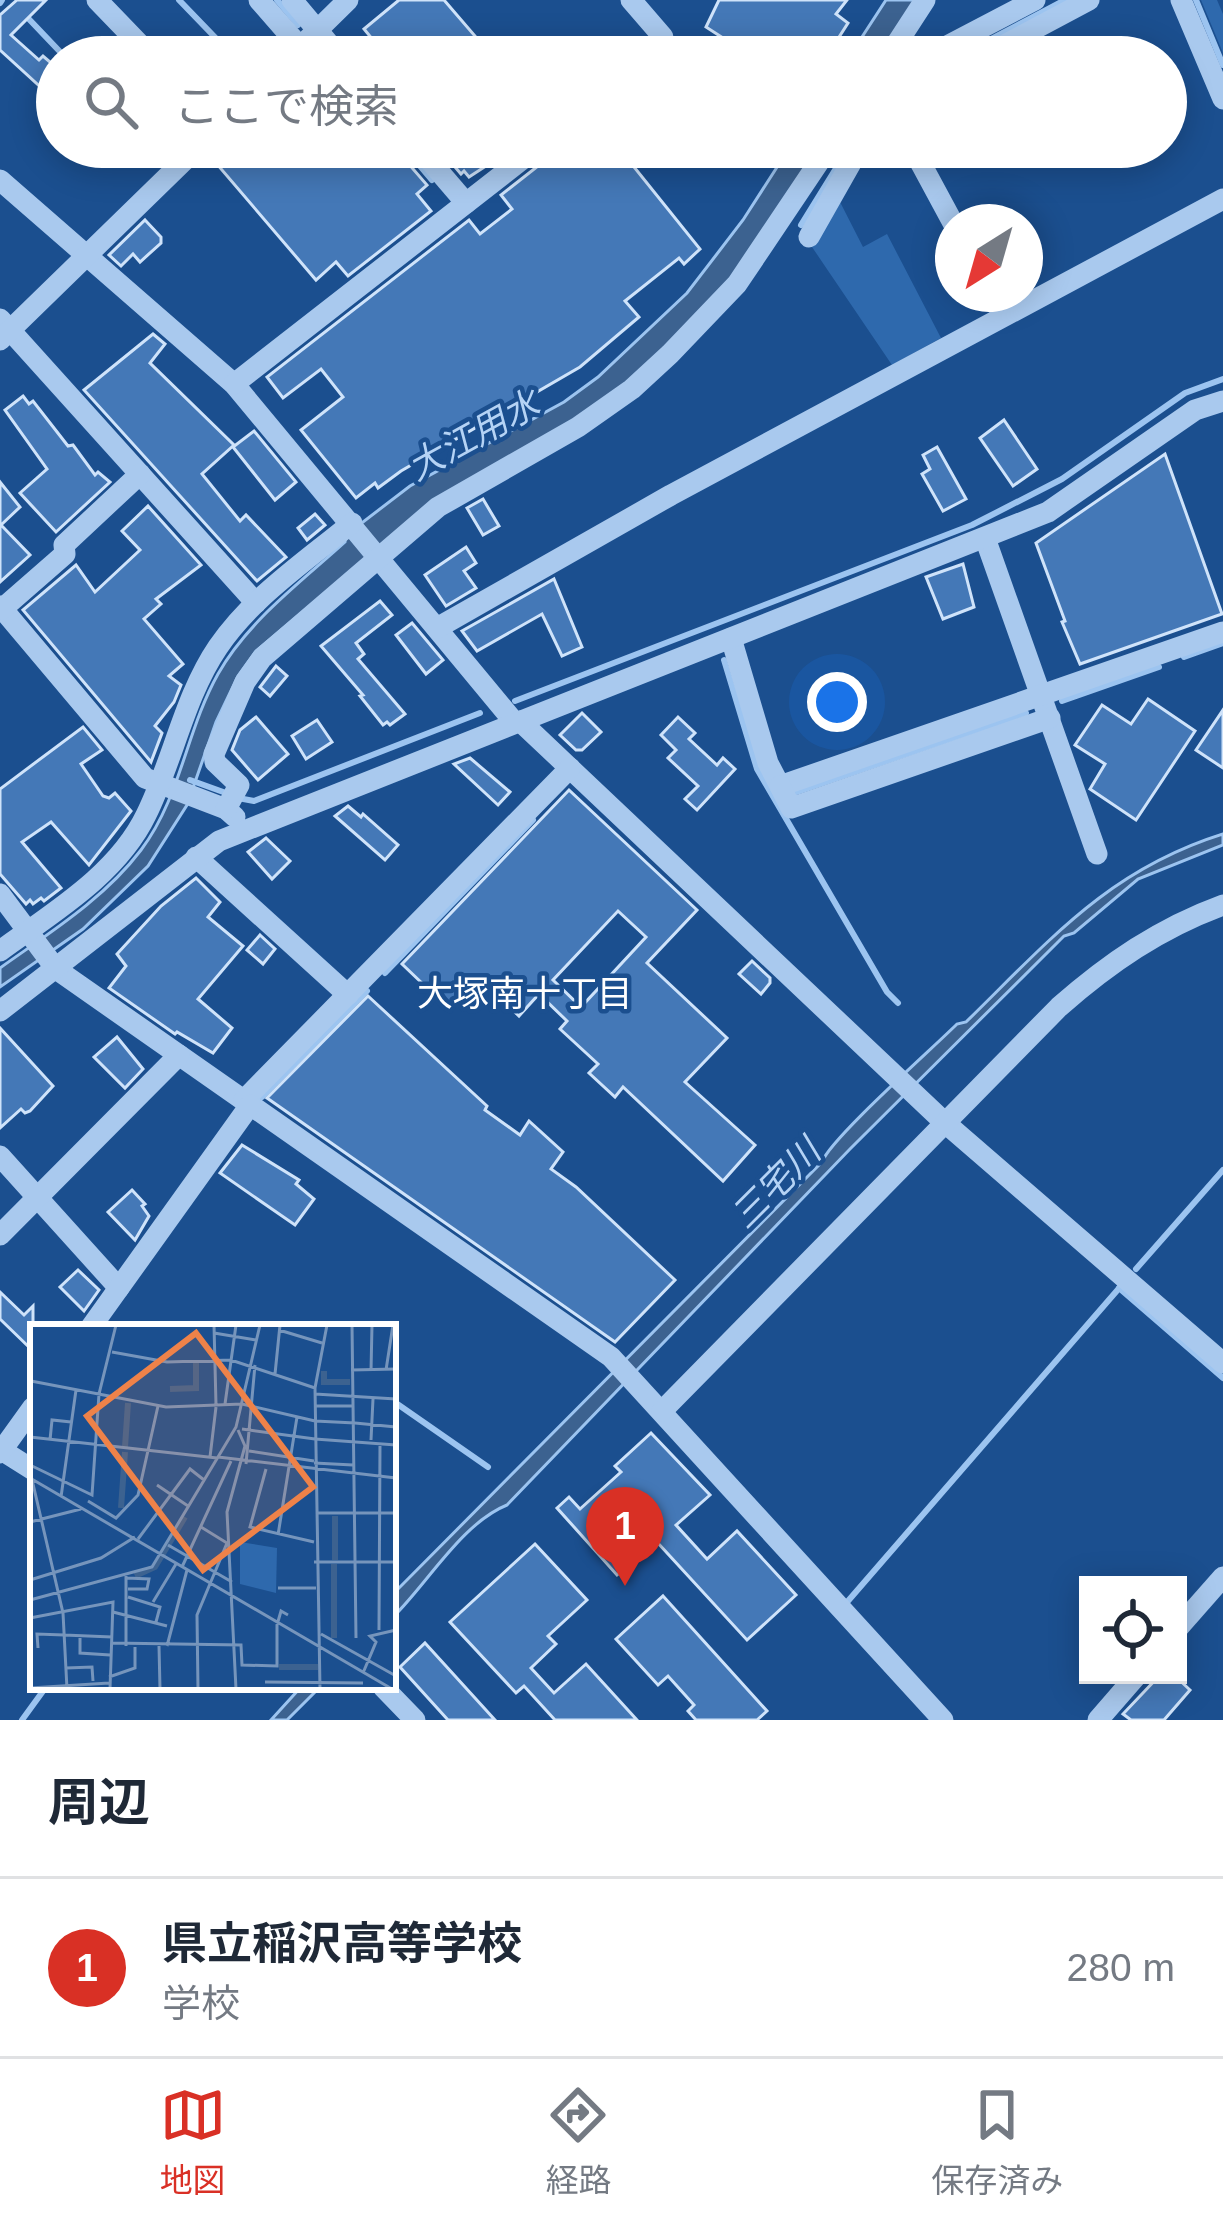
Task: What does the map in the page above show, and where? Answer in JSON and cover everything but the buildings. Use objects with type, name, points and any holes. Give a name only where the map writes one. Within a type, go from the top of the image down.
[{"type":"street","points":[[97,0],[132,36]]},
{"type":"street","points":[[260,0],[284,36]]},
{"type":"street","points":[[292,0],[322,36]]},
{"type":"street","points":[[311,36],[348,0]]},
{"type":"street","points":[[631,0],[662,36]]},
{"type":"street","points":[[902,36],[925,0]]},
{"type":"street","points":[[966,36],[1035,0]]},
{"type":"street","points":[[1021,36],[1089,0]]},
{"type":"street","points":[[1181,0],[1223,99]]},
{"type":"street","points":[[177,168],[88,256],[4,329],[256,603]]},
{"type":"street","points":[[436,168],[466,203]]},
{"type":"street","points":[[234,384],[511,168]]},
{"type":"street","points":[[230,800],[239,784],[215,762],[214,754],[245,682],[280,640],[437,507],[578,427],[670,355],[737,284],[816,168]]},
{"type":"street","points":[[809,237],[848,168]]},
{"type":"street","points":[[923,168],[943,204]]},
{"type":"street","points":[[0,180],[234,384],[518,722],[935,1114],[1223,1363]]},
{"type":"street","points":[[437,628],[671,495],[1223,200]]},
{"type":"street","points":[[0,1011],[196,857],[246,828],[1048,512],[1196,410],[1223,401]]},
{"type":"street","points":[[140,474],[64,545],[65,554],[1,608],[145,778],[198,798],[230,800]]},
{"type":"street","points":[[0,951],[78,892],[128,844],[162,784],[203,673],[235,624],[353,524]]},
{"type":"street","points":[[985,538],[1097,854]]},
{"type":"street","points":[[780,786],[1223,632]]},
{"type":"street","points":[[731,638],[768,763],[790,808],[1050,718]]},
{"type":"street","points":[[93,1324],[247,1103],[570,768]]},
{"type":"street","points":[[230,800],[246,828]]},
{"type":"street","points":[[196,857],[348,995]]},
{"type":"street","points":[[0,894],[56,969],[614,1361],[944,1720]]},
{"type":"street","points":[[662,1411],[935,1114],[1106,966],[1155,934],[1223,905]]},
{"type":"street","points":[[0,1235],[179,1054]]},
{"type":"street","points":[[0,1156],[118,1288]]},
{"type":"street","points":[[30,1412],[1,1451],[30,1468]]},
{"type":"street","points":[[1187,1618],[1223,1577]]},
{"type":"street","points":[[1098,1720],[1129,1684]]},
{"type":"street","points":[[386,1690],[415,1720]]},
{"type":"shaded area","points":[[886,0],[918,0],[895,36],[863,36]]},
{"type":"shaded area","points":[[1201,0],[1217,0],[1223,14],[1223,53]]},
{"type":"shaded area","points":[[776,168],[808,168],[747,262],[632,383],[378,549],[256,651],[216,722],[187,805],[148,866],[83,929],[0,987],[0,968],[93,900],[141,850],[175,786],[218,674],[260,619],[345,542],[346,535],[410,486],[564,402],[598,377],[687,293]]},
{"type":"shaded area","points":[[839,200],[863,247],[887,234],[941,338],[892,365],[812,247]]},
{"type":"shaded area","points":[[1223,834],[1223,845],[1138,879],[1074,933],[1064,936],[850,1149],[507,1505],[460,1540],[396,1614],[396,1591],[906,1072],[957,1024],[966,1022],[1082,911],[1146,867]]},
{"type":"shaded area","points":[[298,1690],[317,1690],[287,1720],[271,1720]]},
{"type":"waterway","points":[[179,0],[214,36]]},
{"type":"waterway","points":[[277,0],[298,25]]},
{"type":"waterway","points":[[997,36],[1065,0]]},
{"type":"waterway","points":[[1196,0],[1223,65]]},
{"type":"waterway","points":[[26,16],[45,36]]},
{"type":"waterway","points":[[422,168],[432,180]]},
{"type":"waterway","points":[[801,225],[836,168]]},
{"type":"waterway","name":"大江用水","points":[[515,701],[972,525],[1062,479],[1185,393],[1223,379]]},
{"type":"waterway","points":[[1184,657],[1223,643]]},
{"type":"waterway","points":[[724,660],[757,769],[887,992],[898,1003]]},
{"type":"waterway","points":[[1062,701],[1159,667]]},
{"type":"waterway","name":"大江用水","points":[[238,798],[254,801],[480,713]]},
{"type":"waterway","points":[[794,793],[1026,713]]},
{"type":"waterway","name":"大江用水","points":[[190,780],[226,793]]},
{"type":"waterway","points":[[385,973],[533,820]]},
{"type":"waterway","points":[[262,1097],[367,991]]},
{"type":"waterway","points":[[1136,1269],[1223,1170]]},
{"type":"waterway","points":[[848,1601],[1121,1286]]},
{"type":"waterway","points":[[1119,1288],[1223,1378]]},
{"type":"waterway","points":[[396,1403],[488,1467]]},
{"type":"waterway","points":[[22,1720],[44,1690]]},
{"type":"place","name":"県立稲沢高等学校","points":[[625,1586]]},
{"type":"district","name":"大塚南十丁目","points":[[525,993]]},
{"type":"water label","name":"三宅川","points":[[775,1183]]}]
